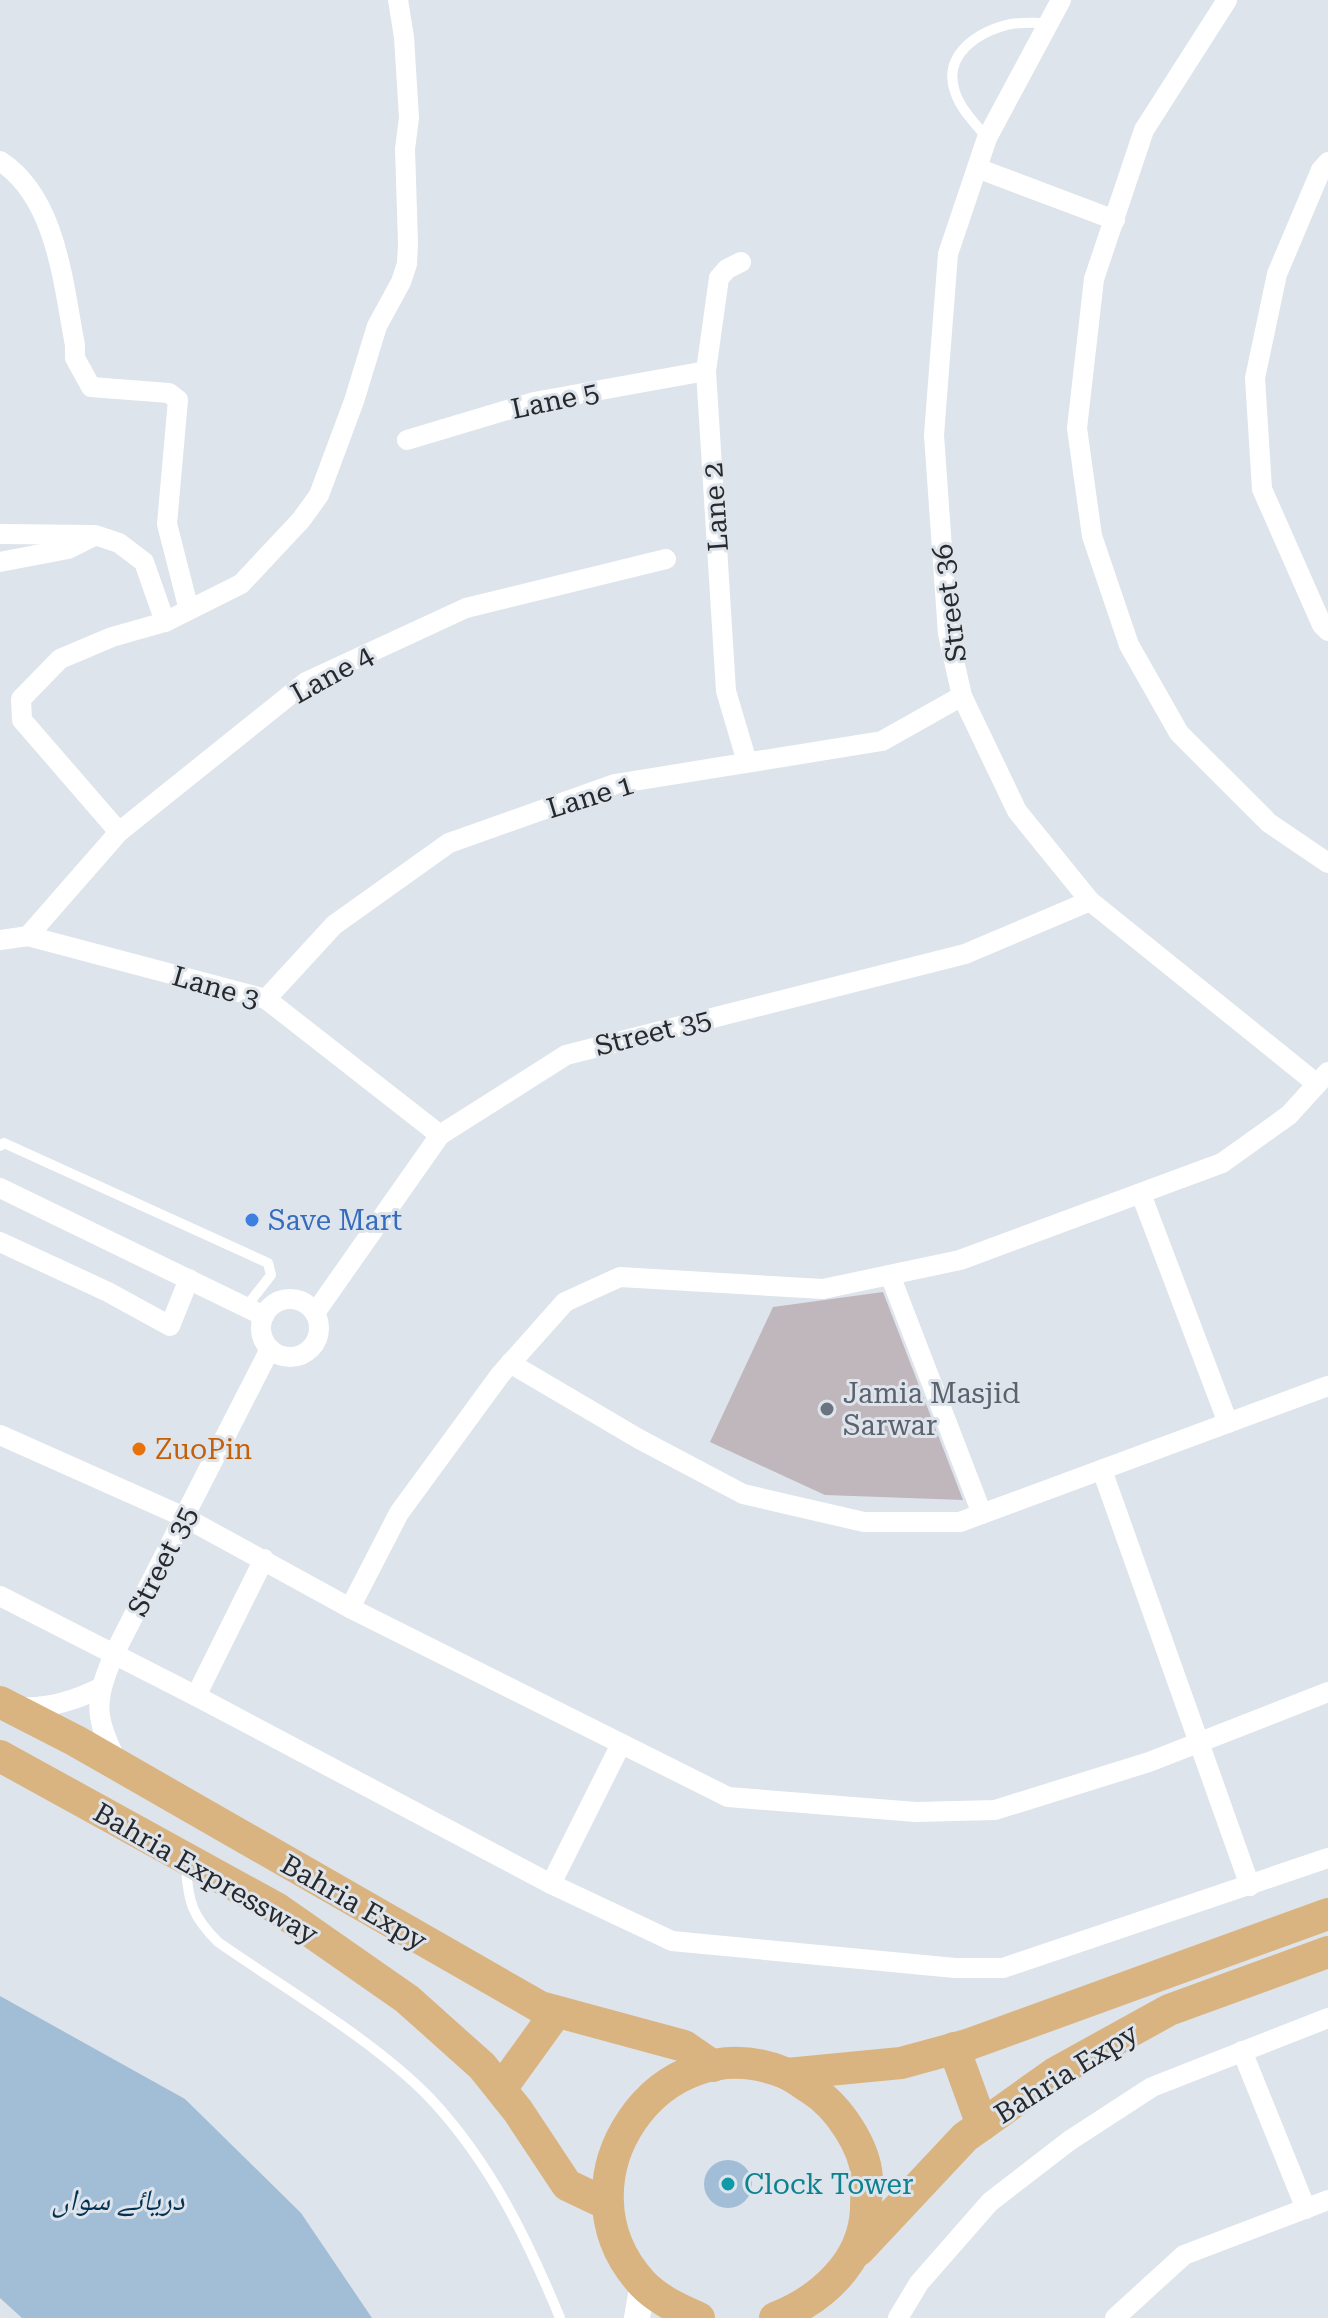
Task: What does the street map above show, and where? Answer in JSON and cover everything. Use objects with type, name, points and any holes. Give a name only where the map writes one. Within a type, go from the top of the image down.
[{"type":"main road","name":"Bahria Expy","points":[[4,1704],[120,1766],[444,1954],[555,2014],[684,2046],[713,2066]]},
{"type":"main road","name":"Bahria Expressway","points":[[0,1756],[278,1909],[407,1999],[482,2066],[501,2089]]},
{"type":"main road","name":"Bahria Expy","points":[[787,2074],[901,2063],[954,2048],[1328,1914]]},
{"type":"main road","name":"Bahria Expy","points":[[791,2315],[827,2289],[965,2137],[1055,2073],[1169,2010],[1328,1952]]},
{"type":"main road","points":[[555,2014],[501,2089],[567,2185],[607,2204]]},
{"type":"main road","points":[[954,2048],[982,2125]]},
{"type":"main road","points":[[699,2318],[669,2305],[643,2283],[618,2247],[607,2204],[610,2166],[623,2131],[646,2101],[677,2079],[713,2066],[738,2064],[763,2067],[787,2074],[825,2098],[853,2133],[867,2175],[865,2220],[849,2262]]},
{"type":"street","points":[[119,832],[22,720],[21,699],[60,659],[112,637],[165,622],[241,584],[301,520],[319,495],[354,401],[377,326],[401,282],[407,264],[405,149],[409,118],[404,37],[398,0]]},
{"type":"street","name":"Street 36","points":[[1061,0],[987,138],[948,254],[934,435],[948,634],[962,696],[1017,811],[1090,901],[1322,1078]]},
{"type":"street","points":[[1227,0],[1144,130],[1094,279],[1077,428],[1092,536],[1129,645],[1179,733],[1269,823],[1328,863]]},
{"type":"street","points":[[0,161],[12,168],[46,215],[53,234],[75,358],[91,387],[169,393],[178,400],[167,524],[189,610]]},
{"type":"street","points":[[1328,162],[1321,170],[1277,274],[1255,378],[1262,489],[1322,625],[1328,631]]},
{"type":"street","points":[[977,168],[1115,220]]},
{"type":"street","name":"Lane 2","points":[[741,262],[727,269],[719,278],[706,371],[726,691],[747,762]]},
{"type":"street","name":"Lane 5","points":[[407,440],[534,402],[706,371]]},
{"type":"street","points":[[0,534],[95,535],[119,543],[144,562],[165,622]]},
{"type":"street","points":[[0,562],[68,549],[95,535]]},
{"type":"street","name":"Lane 4","points":[[28,936],[119,832],[306,682],[466,608],[666,559]]},
{"type":"street","name":"Lane 1","points":[[266,999],[334,925],[449,843],[615,784],[882,741],[962,696]]},
{"type":"street","name":"Street 35","points":[[315,1313],[440,1135],[566,1055],[965,954],[1090,901]]},
{"type":"street","name":"Lane 3","points":[[0,940],[28,936],[266,999],[440,1135]]},
{"type":"street","points":[[350,1608],[399,1513],[510,1363],[565,1302],[620,1277],[823,1289],[960,1260],[1222,1163],[1289,1115],[1322,1078]]},
{"type":"street","points":[[0,1188],[255,1312],[286,1300],[300,1301],[315,1313],[319,1332],[311,1349],[287,1357],[270,1349],[261,1334],[255,1312]]},
{"type":"street","points":[[1141,1194],[1228,1423]]},
{"type":"street","points":[[0,1242],[108,1292],[170,1326],[189,1279]]},
{"type":"street","points":[[890,1275],[982,1514]]},
{"type":"street","name":"Street 35","points":[[100,1688],[114,1654],[270,1349]]},
{"type":"street","points":[[510,1363],[639,1439],[743,1494],[864,1522],[960,1522],[1328,1386]]},
{"type":"street","points":[[0,1435],[184,1517],[350,1608],[728,1797],[916,1812],[995,1810],[1149,1762],[1328,1692]]},
{"type":"street","points":[[1102,1470],[1250,1886]]},
{"type":"street","points":[[196,1696],[264,1559]]},
{"type":"street","points":[[0,1596],[551,1884],[672,1941],[955,1968],[1003,1968],[1328,1858]]},
{"type":"street","points":[[4,1704],[50,1706],[81,1698],[100,1688],[102,1731],[120,1766]]},
{"type":"street","points":[[551,1884],[621,1744]]},
{"type":"street","points":[[898,2318],[919,2283],[990,2202],[1057,2150],[1152,2087],[1328,2018]]},
{"type":"street","points":[[1242,2051],[1306,2209]]},
{"type":"street","points":[[1115,2318],[1184,2255],[1328,2200]]},
{"type":"street","points":[[637,2318],[643,2283]]},
{"type":"lane","points":[[987,138],[964,112],[953,89],[955,60],[967,43],[990,31],[1012,24],[1049,23]]},
{"type":"lane","points":[[0,1146],[4,1143],[268,1263],[271,1275],[255,1312]]},
{"type":"lane","points":[[186,1858],[188,1895],[198,1922],[218,1942],[373,2049],[439,2110],[486,2169],[511,2208],[560,2318]]},
{"type":"water","name":"دریائے سواں","points":[[0,1996],[185,2099],[301,2213],[372,2318],[22,2318],[0,2298]]},
{"type":"water","points":[[728,2160],[745,2167],[752,2184],[745,2201],[728,2208],[711,2201],[704,2184],[711,2167]]},
{"type":"building","name":"Jamia Masjid Sarwar","points":[[883,1292],[963,1500],[825,1495],[710,1442],[773,1307]]},
{"type":"place","name":"Save Mart","points":[[252,1220]]},
{"type":"place","name":"Jamia Masjid Sarwar","points":[[827,1409]]},
{"type":"place","name":"ZuoPin","points":[[139,1449]]},
{"type":"place","name":"Clock Tower","points":[[728,2184]]}]
